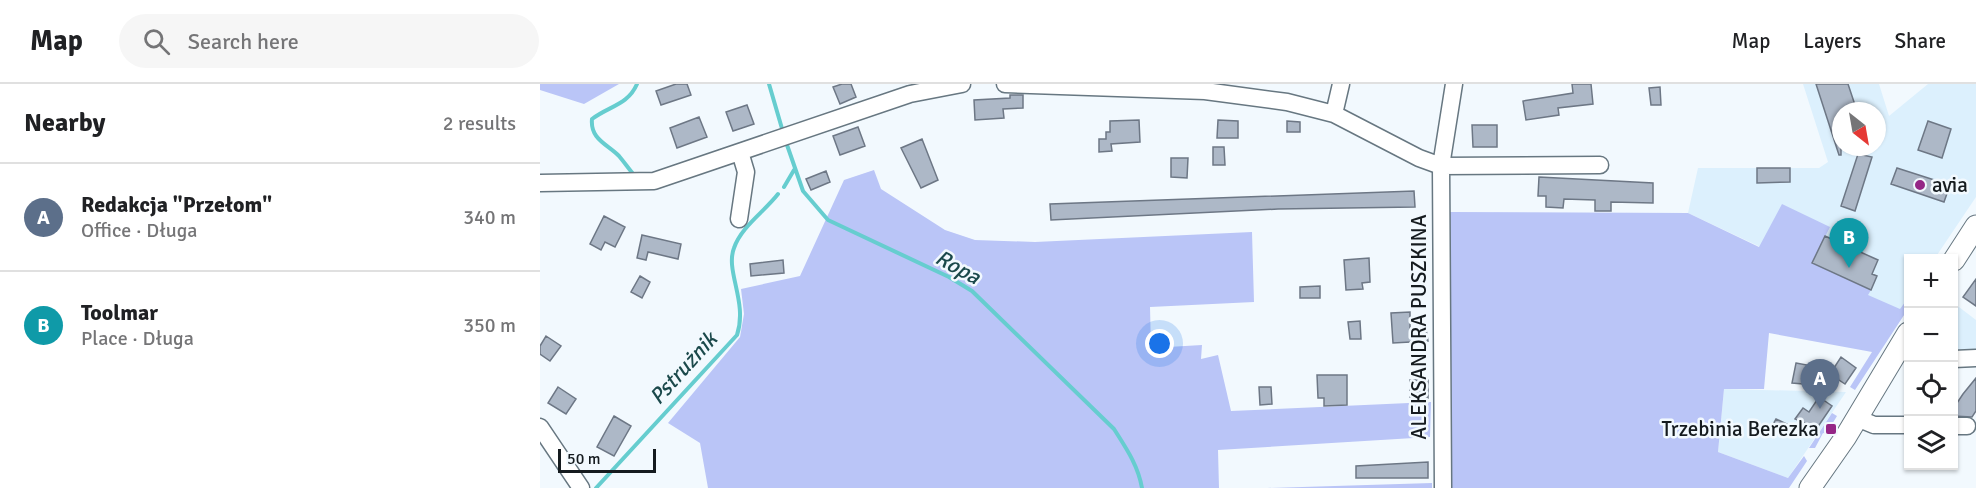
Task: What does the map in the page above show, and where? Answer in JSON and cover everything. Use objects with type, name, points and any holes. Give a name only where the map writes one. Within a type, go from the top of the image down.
[{"type":"main road","points":[[1957,254],[1976,226]]},
{"type":"main road","points":[[1810,488],[1902,356]]},
{"type":"street","points":[[540,183],[654,181],[910,94],[962,84]]},
{"type":"street","points":[[1005,84],[1205,91],[1287,102],[1334,114],[1419,158],[1441,166],[1600,165]]},
{"type":"street","points":[[1334,114],[1341,84]]},
{"type":"street","name":"ALEKSANDRA PUSZKINA","points":[[1443,488],[1441,166],[1454,84]]},
{"type":"street","points":[[739,219],[746,172],[740,152]]},
{"type":"street","points":[[1958,359],[1976,358]]},
{"type":"street","points":[[1857,418],[1874,424],[1904,425]]},
{"type":"street","points":[[540,427],[581,488]]},
{"type":"shaded area","points":[[540,84],[619,84],[584,104],[540,90]]},
{"type":"shaded area","points":[[1803,84],[1879,84],[1885,102],[1832,102],[1832,156],[1886,156],[1886,106],[1889,116],[1928,84],[1976,84],[1976,197],[1938,254],[1904,254],[1904,304],[1899,312],[1688,213],[1698,168],[1819,168],[1828,162]]},
{"type":"shaded area","points":[[874,170],[881,189],[945,230],[975,240],[1035,242],[1252,232],[1254,302],[1150,307],[1151,348],[1202,345],[1201,359],[1218,355],[1231,411],[1431,402],[1430,437],[1218,450],[1219,488],[708,488],[700,443],[668,423],[740,337],[744,314],[741,289],[800,276],[844,180]]},
{"type":"shaded area","points":[[1782,204],[1830,227],[1812,263],[1871,290],[1868,295],[1900,309],[1904,304],[1904,315],[1855,390],[1850,387],[1872,352],[1769,333],[1764,389],[1724,389],[1718,452],[1788,478],[1804,456],[1807,461],[1789,488],[1452,488],[1449,212],[1688,213],[1759,247]]},
{"type":"shaded area","points":[[1958,306],[1976,320],[1976,352],[1958,353]]},
{"type":"shaded area","points":[[1724,389],[1846,392],[1788,478],[1718,452]]},
{"type":"shaded area","points":[[1832,413],[1837,416],[1826,434],[1823,433],[1815,448],[1809,448]]},
{"type":"shaded area","points":[[1432,483],[1432,488],[1267,488]]},
{"type":"building","points":[[676,84],[687,84],[691,95],[661,105],[656,91]]},
{"type":"building","points":[[851,84],[856,97],[840,104],[833,87]]},
{"type":"building","points":[[1572,84],[1591,84],[1593,104],[1558,108],[1559,115],[1526,120],[1523,101],[1573,93]]},
{"type":"building","points":[[1816,84],[1848,84],[1854,102],[1832,102],[1832,133]]},
{"type":"building","points":[[1660,87],[1661,105],[1651,105],[1649,88]]},
{"type":"building","points":[[1010,95],[1023,95],[1023,108],[1003,109],[1004,118],[975,120],[974,100],[1010,98]]},
{"type":"building","points":[[747,105],[754,124],[733,131],[726,112]]},
{"type":"building","points":[[699,117],[707,137],[677,148],[670,128]]},
{"type":"building","points":[[1139,120],[1140,142],[1111,144],[1112,151],[1099,152],[1099,139],[1106,139],[1106,132],[1110,132],[1110,121]]},
{"type":"building","points":[[1218,120],[1238,121],[1238,138],[1217,138]]},
{"type":"building","points":[[1287,121],[1300,122],[1300,132],[1287,132]]},
{"type":"building","points":[[1928,121],[1951,129],[1942,158],[1918,150]]},
{"type":"building","points":[[1472,125],[1497,125],[1497,147],[1473,147]]},
{"type":"building","points":[[858,127],[865,146],[840,155],[833,136]]},
{"type":"building","points":[[922,139],[938,180],[921,188],[901,148]]},
{"type":"building","points":[[1213,147],[1224,147],[1225,165],[1213,165]]},
{"type":"building","points":[[1857,156],[1872,157],[1855,211],[1841,206]]},
{"type":"building","points":[[1171,158],[1188,158],[1187,178],[1171,177]]},
{"type":"building","points":[[1757,168],[1790,168],[1790,182],[1757,183]]},
{"type":"building","name":"avia","points":[[1897,168],[1950,185],[1944,202],[1891,184]]},
{"type":"building","points":[[826,171],[830,182],[811,190],[806,179]]},
{"type":"building","points":[[1539,177],[1653,183],[1653,203],[1611,202],[1611,211],[1595,211],[1595,200],[1564,199],[1563,208],[1546,207],[1546,196],[1538,196]]},
{"type":"building","points":[[1414,191],[1415,207],[1278,209],[1051,220],[1050,204]]},
{"type":"building","points":[[604,216],[625,227],[615,247],[605,242],[601,250],[590,244]]},
{"type":"building","points":[[642,235],[681,244],[678,259],[648,252],[646,260],[637,258]]},
{"type":"building","points":[[1825,236],[1878,260],[1872,274],[1877,276],[1871,290],[1812,263]]},
{"type":"building","points":[[1369,258],[1370,282],[1362,283],[1363,289],[1346,290],[1344,260]]},
{"type":"building","points":[[783,260],[784,273],[751,276],[750,264]]},
{"type":"building","points":[[640,276],[650,282],[642,298],[631,292]]},
{"type":"building","points":[[1976,279],[1976,306],[1963,297]]},
{"type":"building","points":[[1320,286],[1320,298],[1300,298],[1300,287]]},
{"type":"building","points":[[1410,312],[1410,331],[1426,329],[1428,341],[1393,343],[1391,313]]},
{"type":"building","points":[[1360,321],[1361,339],[1350,339],[1348,322]]},
{"type":"building","points":[[546,336],[561,346],[550,361],[540,354],[540,346]]},
{"type":"building","points":[[1841,357],[1856,368],[1845,384],[1830,374]]},
{"type":"building","points":[[1796,363],[1807,365],[1803,384],[1792,383]]},
{"type":"building","points":[[1317,375],[1347,375],[1347,405],[1324,406],[1324,398],[1318,398]]},
{"type":"building","points":[[1976,378],[1976,411],[1972,417],[1958,416],[1958,402]]},
{"type":"building","points":[[1410,380],[1428,380],[1428,398],[1410,397]]},
{"type":"building","points":[[558,387],[576,399],[566,414],[548,403]]},
{"type":"building","points":[[1259,387],[1271,387],[1272,404],[1260,405]]},
{"type":"building","points":[[1819,397],[1832,406],[1817,428],[1795,419],[1803,408],[1809,412]]},
{"type":"building","points":[[614,416],[631,426],[614,456],[597,447]]},
{"type":"building","points":[[1776,419],[1789,425],[1784,436],[1770,430]]},
{"type":"building","points":[[1428,462],[1428,478],[1356,478],[1356,466]]},
{"type":"waterway","points":[[634,175],[619,156],[596,136],[592,119],[623,101],[637,84]]},
{"type":"waterway","name":"Ropa","points":[[769,84],[783,132]]},
{"type":"waterway","name":"Ropa","points":[[786,142],[803,191],[828,220],[949,277],[972,291],[1114,429],[1135,464],[1142,488]]},
{"type":"waterway","name":"Pstrużnik","points":[[784,187],[794,170]]},
{"type":"waterway","name":"Pstrużnik","points":[[596,488],[737,335],[740,311],[732,267],[734,248],[747,226],[778,194]]},
{"type":"place","name":"avia","points":[[1920,185]]},
{"type":"place","name":"Toolmar","points":[[1849,268]]},
{"type":"place","name":"Redakcja \"Przełom\"","points":[[1820,409]]},
{"type":"place","name":"Trzebinia Berezka","points":[[1831,429]]}]
